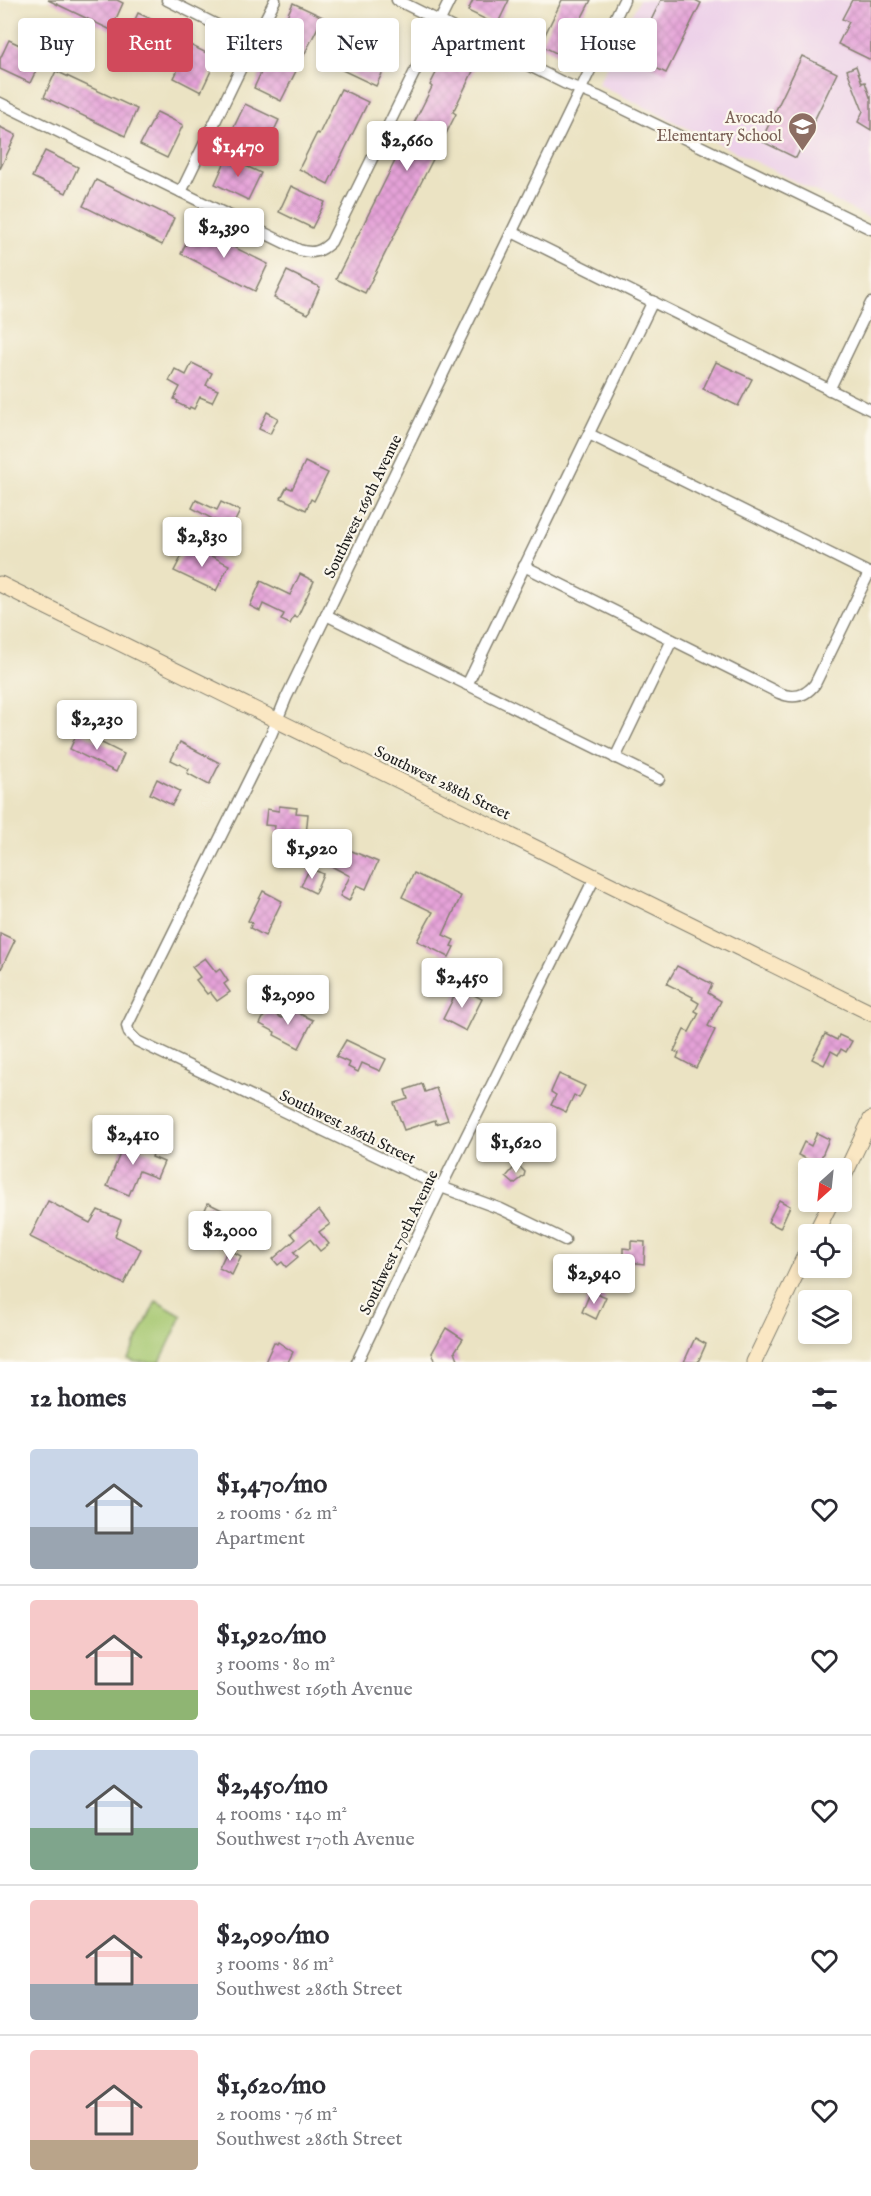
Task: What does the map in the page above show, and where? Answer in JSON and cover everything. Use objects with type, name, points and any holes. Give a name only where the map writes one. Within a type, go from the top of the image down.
[{"type":"street","points":[[167,0],[205,19]]},
{"type":"street","points":[[266,18],[275,0]]},
{"type":"street","points":[[396,0],[433,18]]},
{"type":"street","points":[[441,18],[450,0]]},
{"type":"street","name":"Southwest 169th Avenue","points":[[127,1026],[624,0]]},
{"type":"street","points":[[181,192],[240,72]]},
{"type":"street","points":[[0,103],[309,253],[325,248],[332,242],[414,72]]},
{"type":"street","points":[[544,72],[871,230]]},
{"type":"street","points":[[512,232],[871,410]]},
{"type":"street","points":[[467,684],[653,302]]},
{"type":"street","points":[[829,390],[871,303]]},
{"type":"street","points":[[524,566],[783,694],[800,695],[811,690],[817,681],[870,574],[589,434]]},
{"type":"street","name":"Southwest 288th Street","points":[[0,584],[871,1013]]},
{"type":"street","points":[[326,615],[659,779]]},
{"type":"street","points":[[615,758],[672,639]]},
{"type":"street","name":"Southwest 170th Avenue","points":[[357,1362],[595,877]]},
{"type":"street","name":"Southwest 286th Street","points":[[127,1026],[129,1033],[137,1041],[441,1187],[501,1209],[565,1240]]},
{"type":"street","points":[[852,1159],[871,1119]]},
{"type":"street","points":[[754,1362],[798,1270]]},
{"type":"shaded area","name":"Avocado Elementary School","points":[[639,0],[871,0],[871,219],[598,84],[604,72],[657,72],[657,18],[630,18]]},
{"type":"green space","points":[[156,1301],[182,1316],[160,1362],[135,1362],[128,1359]]},
{"type":"building","points":[[48,0],[117,0],[123,3],[116,18],[107,18],[107,28],[95,22],[95,18],[86,18]]},
{"type":"building","points":[[473,0],[509,0],[500,18],[482,18],[468,11]]},
{"type":"building","points":[[562,0],[591,0],[582,18],[558,18],[558,54],[546,48],[546,33]]},
{"type":"building","points":[[661,0],[695,0],[701,3],[666,73],[657,69],[657,18],[652,18]]},
{"type":"building","points":[[852,0],[871,0],[871,60],[838,44],[849,22],[842,19]]},
{"type":"building","points":[[293,3],[323,17],[316,18],[316,31],[304,55],[304,18],[286,18]]},
{"type":"building","points":[[138,13],[149,18],[136,18]]},
{"type":"building","points":[[9,40],[18,44],[18,72],[35,72],[30,83],[0,69],[0,59]]},
{"type":"building","points":[[193,46],[205,52],[205,72],[210,72],[201,92],[174,78],[177,72],[193,72]]},
{"type":"building","points":[[802,56],[837,73],[796,158],[761,141]]},
{"type":"building","points":[[856,66],[862,83],[865,82],[871,96],[871,130],[858,122],[863,111],[847,70]]},
{"type":"building","points":[[56,72],[58,72],[137,109],[125,136],[44,97]]},
{"type":"building","points":[[261,72],[296,72],[281,101],[254,88]]},
{"type":"building","points":[[346,72],[383,72],[376,86]]},
{"type":"building","points":[[436,72],[473,72],[453,112],[456,114],[365,293],[336,279],[432,87],[430,85]]},
{"type":"building","points":[[341,89],[368,102],[328,184],[299,169]]},
{"type":"building","points":[[245,104],[279,120],[266,147],[232,131]]},
{"type":"building","points":[[157,112],[183,125],[167,158],[140,145]]},
{"type":"building","points":[[0,127],[16,135],[0,169]]},
{"type":"building","points":[[45,151],[78,167],[66,193],[32,177]]},
{"type":"building","points":[[227,157],[261,173],[248,200],[215,184]]},
{"type":"building","points":[[96,180],[174,218],[162,245],[83,206]]},
{"type":"building","points":[[291,186],[325,202],[312,228],[279,212]]},
{"type":"building","points":[[193,227],[268,264],[255,291],[181,254]]},
{"type":"building","points":[[287,271],[320,287],[308,314],[274,298]]},
{"type":"building","points":[[716,362],[752,379],[738,406],[703,389]]},
{"type":"building","points":[[192,363],[212,373],[206,385],[218,390],[212,402],[200,397],[194,409],[190,407],[189,409],[174,399],[180,387],[169,381],[175,369],[186,375]]},
{"type":"building","points":[[267,412],[278,418],[270,434],[259,429]]},
{"type":"building","points":[[305,462],[328,473],[314,501],[311,499],[306,510],[281,498],[287,487],[292,489]]},
{"type":"building","points":[[196,500],[217,510],[221,502],[240,511],[231,529],[192,508]]},
{"type":"building","points":[[188,544],[229,565],[216,591],[174,571]]},
{"type":"building","points":[[300,574],[314,581],[297,618],[294,616],[290,624],[281,620],[284,614],[263,604],[260,611],[250,606],[261,581],[290,595]]},
{"type":"building","points":[[78,731],[124,754],[116,772],[70,749]]},
{"type":"building","points":[[180,742],[220,763],[209,785],[187,773],[189,769],[171,760]]},
{"type":"building","points":[[157,779],[180,791],[172,805],[150,794]]},
{"type":"building","points":[[279,806],[297,808],[296,813],[308,814],[305,846],[293,843],[296,834],[274,832],[275,826],[265,825],[267,809],[279,811]]},
{"type":"building","points":[[340,846],[378,862],[366,889],[357,885],[349,901],[340,896],[350,876],[331,866]]},
{"type":"building","points":[[310,868],[323,874],[315,893],[301,886]]},
{"type":"building","points":[[414,873],[461,896],[443,935],[454,940],[451,946],[454,947],[449,957],[417,941],[433,912],[402,897]]},
{"type":"building","points":[[263,891],[282,901],[265,936],[250,928],[252,923],[248,921]]},
{"type":"building","points":[[0,933],[15,940],[0,971]]},
{"type":"building","points":[[205,958],[216,972],[220,969],[228,981],[224,984],[230,992],[217,1001],[210,992],[207,994],[196,980],[200,977],[192,967]]},
{"type":"building","points":[[677,966],[712,984],[708,993],[721,1001],[708,1026],[715,1030],[696,1068],[677,1058],[679,1053],[674,1051],[684,1030],[689,1032],[699,1013],[695,1011],[699,1003],[692,999],[693,997],[667,984]]},
{"type":"building","points":[[459,987],[482,999],[466,1031],[443,1019]]},
{"type":"building","points":[[287,1008],[313,1020],[299,1048],[274,1035],[275,1032],[260,1024],[267,1010],[282,1018]]},
{"type":"building","points":[[825,1034],[837,1040],[839,1035],[852,1041],[846,1052],[841,1049],[838,1055],[831,1051],[824,1065],[812,1059]]},
{"type":"building","points":[[346,1040],[386,1059],[380,1071],[362,1063],[358,1072],[348,1067],[350,1063],[336,1057]]},
{"type":"building","points":[[559,1074],[585,1086],[579,1098],[574,1095],[566,1112],[551,1105],[556,1095],[551,1092]]},
{"type":"building","points":[[422,1084],[425,1092],[436,1088],[448,1120],[436,1124],[435,1120],[404,1130],[394,1103],[408,1099],[405,1090]]},
{"type":"building","points":[[817,1133],[829,1139],[821,1158],[804,1158],[798,1155],[804,1142],[811,1146]]},
{"type":"building","points":[[127,1136],[143,1143],[140,1149],[164,1162],[157,1178],[139,1171],[129,1195],[107,1186]]},
{"type":"building","points":[[517,1164],[525,1172],[524,1176],[514,1184],[506,1177]]},
{"type":"building","points":[[779,1200],[790,1206],[780,1228],[768,1222]]},
{"type":"building","points":[[48,1201],[90,1223],[98,1210],[121,1220],[115,1236],[141,1249],[124,1284],[30,1237]]},
{"type":"building","points":[[208,1203],[230,1214],[223,1229],[201,1219]]},
{"type":"building","points":[[319,1210],[330,1224],[319,1232],[329,1244],[320,1251],[310,1239],[294,1252],[298,1257],[286,1267],[282,1262],[278,1265],[273,1259],[296,1239],[291,1233]]},
{"type":"building","points":[[631,1241],[645,1242],[644,1264],[623,1261],[623,1248],[631,1249]]},
{"type":"building","points":[[228,1249],[241,1256],[232,1275],[219,1268]]},
{"type":"building","points":[[591,1291],[606,1297],[596,1319],[582,1312]]},
{"type":"building","points":[[446,1328],[463,1339],[455,1351],[459,1362],[436,1362],[432,1353]]},
{"type":"building","points":[[695,1338],[706,1344],[698,1362],[684,1362]]},
{"type":"building","points":[[274,1342],[277,1344],[278,1342],[293,1352],[288,1362],[265,1362]]},
{"type":"place","name":"Avocado Elementary School","points":[[803,152]]}]
